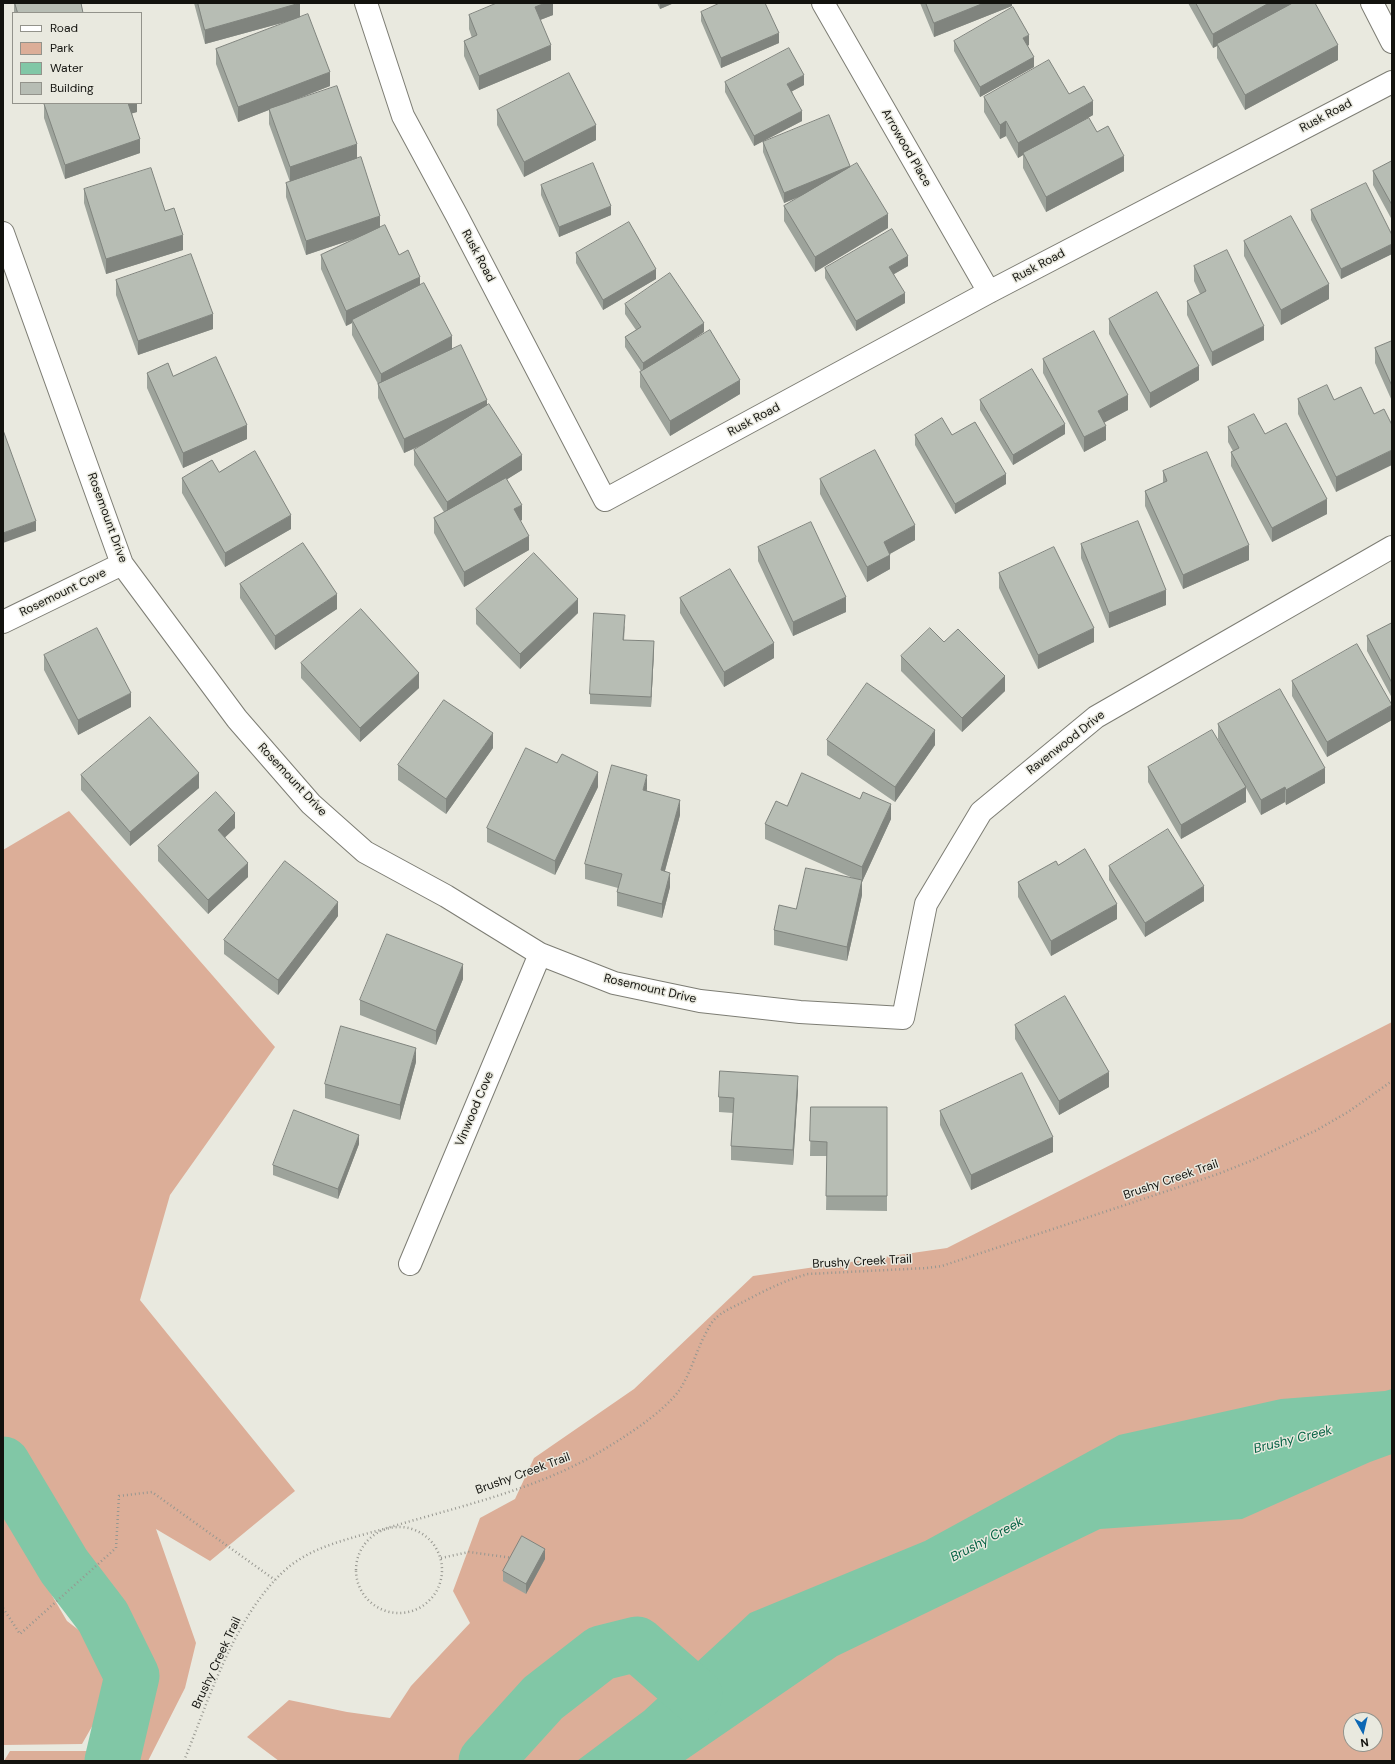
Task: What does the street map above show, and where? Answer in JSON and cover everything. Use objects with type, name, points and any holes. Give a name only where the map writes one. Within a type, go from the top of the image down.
[{"type":"street","name":"Rusk Road","points":[[366,3],[403,116],[457,216],[605,500],[989,292],[1392,82]]},
{"type":"street","name":"Arrowood Place","points":[[823,3],[989,292]]},
{"type":"street","points":[[1372,3],[1392,42]]},
{"type":"street","name":"Rosemount Drive","points":[[3,233],[122,564],[237,719],[311,804],[366,852],[446,896],[540,954],[614,983],[700,1001],[800,1012],[903,1018]]},
{"type":"street","name":"Ravenwood Drive","points":[[903,1018],[926,904],[980,812],[1096,717],[1392,547]]},
{"type":"street","name":"Rosemount Cove","points":[[3,622],[122,564]]},
{"type":"street","name":"Vinwood Cove","points":[[410,1264],[540,954]]},
{"type":"path","name":"Brushy Creek Trail","points":[[184,1761],[232,1646],[245,1621],[284,1570],[298,1560],[334,1544],[528,1484],[577,1464],[597,1453],[646,1421],[677,1393],[686,1378],[714,1320],[729,1310],[774,1286],[792,1278],[808,1274],[942,1266],[1218,1174],[1253,1160],[1318,1130],[1348,1112],[1392,1081]]},
{"type":"path","points":[[3,1608],[20,1634],[116,1548],[119,1496],[152,1492],[275,1580]]},
{"type":"path","name":"Brushy Creek Trail","points":[[396,1527],[408,1528],[419,1532],[429,1538],[436,1547],[441,1558],[443,1571],[440,1584],[434,1595],[425,1605],[414,1611],[401,1614],[388,1613],[376,1607],[366,1599],[359,1588],[356,1576],[356,1564],[359,1552],[365,1542],[374,1534],[385,1529],[396,1527]]},
{"type":"path","points":[[441,1558],[469,1552],[515,1559]]},
{"type":"green space","points":[[69,811],[275,1047],[170,1195],[140,1300],[295,1491],[210,1561],[156,1529],[196,1643],[185,1688],[148,1761],[97,1761],[95,1743],[122,1674],[110,1660],[110,1695],[82,1744],[3,1745],[3,850]],"holes":[[[40,1575],[69,1606],[102,1648],[67,1621]]]},
{"type":"green space","points":[[1392,1022],[1392,1761],[279,1761],[247,1737],[289,1700],[347,1712],[390,1718],[411,1686],[470,1623],[453,1591],[480,1518],[515,1499],[534,1458],[634,1389],[753,1276],[947,1248]]},
{"type":"green space","points":[[10,1751],[90,1751],[90,1761],[4,1761]]},
{"type":"water","name":"Brushy Creek","points":[[1392,1389],[1392,1454],[1370,1462],[1242,1519],[1100,1529],[837,1656],[684,1761],[577,1761],[644,1711],[750,1613],[925,1541],[1119,1435],[1281,1399],[1385,1391]]},
{"type":"building","points":[[15,3],[81,3],[83,12],[18,12]]},
{"type":"building","points":[[198,3],[300,3],[205,30]]},
{"type":"building","points":[[497,3],[545,3],[535,7],[551,45],[479,76],[464,41],[477,35],[469,15]]},
{"type":"building","points":[[720,3],[765,3],[779,33],[721,58],[701,12]]},
{"type":"building","points":[[926,3],[984,3],[934,23]]},
{"type":"building","points":[[1196,3],[1269,3],[1213,34]]},
{"type":"building","points":[[1293,3],[1315,3],[1338,45],[1245,95],[1217,44]]},
{"type":"building","points":[[1013,7],[1029,35],[1023,38],[1034,57],[980,87],[954,41]]},
{"type":"building","points":[[308,14],[330,72],[238,107],[216,49]]},
{"type":"building","points":[[789,48],[804,75],[787,84],[802,111],[754,136],[725,82]]},
{"type":"building","points":[[1049,60],[1069,94],[1084,86],[1093,101],[1018,143],[1006,121],[1000,125],[984,97]]},
{"type":"building","points":[[569,73],[596,125],[524,162],[497,110]]},
{"type":"building","points":[[337,86],[357,144],[290,167],[269,109]]},
{"type":"building","points":[[44,104],[128,104],[140,139],[65,165]]},
{"type":"building","points":[[829,115],[850,166],[784,193],[763,142]]},
{"type":"building","points":[[1089,118],[1097,132],[1108,126],[1124,156],[1046,197],[1023,153]]},
{"type":"building","points":[[361,157],[380,216],[306,241],[286,183]]},
{"type":"building","points":[[1392,161],[1392,205],[1373,171]]},
{"type":"building","points":[[593,163],[611,206],[559,227],[541,185]]},
{"type":"building","points":[[857,163],[888,214],[815,257],[784,206]]},
{"type":"building","points":[[151,168],[165,211],[174,208],[183,235],[106,259],[84,189]]},
{"type":"building","points":[[1366,183],[1392,235],[1392,244],[1341,269],[1311,210]]},
{"type":"building","points":[[1291,216],[1329,284],[1281,310],[1244,241]]},
{"type":"building","points":[[629,222],[656,269],[603,300],[576,253]]},
{"type":"building","points":[[385,225],[399,255],[408,250],[420,277],[346,311],[321,255]]},
{"type":"building","points":[[892,229],[908,256],[889,267],[905,293],[856,321],[825,268]]},
{"type":"building","points":[[1227,250],[1264,326],[1212,352],[1187,301],[1206,291],[1194,266]]},
{"type":"building","points":[[191,254],[213,314],[138,341],[116,280]]},
{"type":"building","points":[[670,273],[704,323],[643,363],[625,337],[641,327],[625,304]]},
{"type":"building","points":[[424,283],[452,336],[381,374],[352,320]]},
{"type":"building","points":[[1157,292],[1199,366],[1150,393],[1109,319]]},
{"type":"building","points":[[710,330],[740,380],[670,421],[640,372]]},
{"type":"building","points":[[1094,331],[1128,395],[1098,411],[1106,426],[1084,437],[1043,359]]},
{"type":"building","points":[[1392,341],[1392,386],[1375,348]]},
{"type":"building","points":[[461,345],[487,400],[404,439],[378,384]]},
{"type":"building","points":[[216,357],[247,425],[183,453],[147,373],[168,363],[173,376]]},
{"type":"building","points":[[1032,369],[1065,424],[1013,455],[980,400]]},
{"type":"building","points":[[1327,385],[1334,400],[1361,387],[1374,414],[1384,409],[1392,425],[1392,450],[1336,477],[1298,399]]},
{"type":"building","points":[[489,404],[522,455],[447,502],[414,450]]},
{"type":"building","points":[[1254,414],[1265,434],[1286,423],[1327,499],[1272,528],[1231,452],[1239,448],[1228,427]]},
{"type":"building","points":[[942,418],[952,435],[975,422],[1006,474],[955,504],[915,435]]},
{"type":"building","points":[[3,430],[36,521],[3,533]]},
{"type":"building","points":[[875,450],[915,525],[884,542],[890,555],[867,567],[820,479]]},
{"type":"building","points":[[255,451],[291,515],[225,553],[182,478],[212,460],[219,472]]},
{"type":"building","points":[[1207,452],[1249,545],[1183,575],[1145,491],[1167,481],[1163,471]]},
{"type":"building","points":[[506,478],[522,505],[514,509],[529,536],[464,572],[434,518]]},
{"type":"building","points":[[1138,521],[1166,590],[1109,613],[1081,544]]},
{"type":"building","points":[[811,522],[846,597],[793,622],[758,547]]},
{"type":"building","points":[[303,543],[337,594],[275,636],[240,584]]},
{"type":"building","points":[[1054,547],[1094,628],[1038,655],[999,573]]},
{"type":"building","points":[[534,553],[578,599],[520,654],[476,609]]},
{"type":"building","points":[[730,569],[774,643],[724,672],[680,598]]},
{"type":"building","points":[[361,609],[419,673],[360,728],[301,663]]},
{"type":"building","points":[[594,613],[625,615],[623,640],[654,641],[651,697],[590,694]]},
{"type":"building","points":[[1392,623],[1392,683],[1367,636]]},
{"type":"building","points":[[97,628],[131,693],[78,720],[44,655]]},
{"type":"building","points":[[930,628],[944,642],[958,629],[1005,676],[962,718],[901,656]]},
{"type":"building","points":[[1357,644],[1392,705],[1327,742],[1292,681]]},
{"type":"building","points":[[867,683],[935,730],[895,787],[827,740]]},
{"type":"building","points":[[1280,689],[1325,768],[1286,790],[1285,787],[1261,800],[1218,724]]},
{"type":"building","points":[[444,700],[493,733],[446,799],[398,765]]},
{"type":"building","points":[[150,717],[199,773],[130,832],[81,775]]},
{"type":"building","points":[[1212,730],[1246,787],[1181,825],[1148,767]]},
{"type":"building","points":[[526,748],[557,763],[562,754],[598,772],[555,861],[487,828]]},
{"type":"building","points":[[612,765],[647,775],[643,790],[680,800],[661,870],[670,873],[662,904],[617,892],[622,874],[585,864]]},
{"type":"building","points":[[802,773],[860,799],[863,792],[891,804],[862,867],[765,824],[776,801],[787,806]]},
{"type":"building","points":[[216,792],[235,813],[218,830],[248,863],[208,900],[158,846]]},
{"type":"building","points":[[1168,829],[1204,886],[1145,923],[1109,866]]},
{"type":"building","points":[[1085,849],[1117,904],[1051,941],[1018,882],[1056,861],[1058,865]]},
{"type":"building","points":[[285,861],[338,902],[278,980],[224,940]]},
{"type":"building","points":[[806,868],[862,880],[847,947],[774,930],[779,905],[796,909]]},
{"type":"building","points":[[387,934],[463,964],[436,1031],[360,1000]]},
{"type":"building","points":[[1065,996],[1109,1072],[1059,1101],[1015,1025]]},
{"type":"building","points":[[341,1026],[416,1048],[400,1105],[325,1084]]},
{"type":"building","points":[[720,1071],[798,1076],[793,1150],[731,1146],[734,1098],[719,1097]]},
{"type":"building","points":[[1022,1073],[1053,1137],[971,1175],[940,1111]]},
{"type":"building","points":[[811,1107],[887,1107],[887,1196],[826,1196],[827,1142],[810,1141]]},
{"type":"building","points":[[294,1110],[359,1135],[338,1189],[273,1165]]},
{"type":"building","points":[[522,1536],[545,1549],[526,1584],[503,1571]]},
{"type":"waterway","points":[[3,1464],[64,1566],[103,1617],[132,1676],[112,1761]]},
{"type":"waterway","points":[[486,1761],[543,1698],[601,1653],[637,1644],[695,1695]]}]
